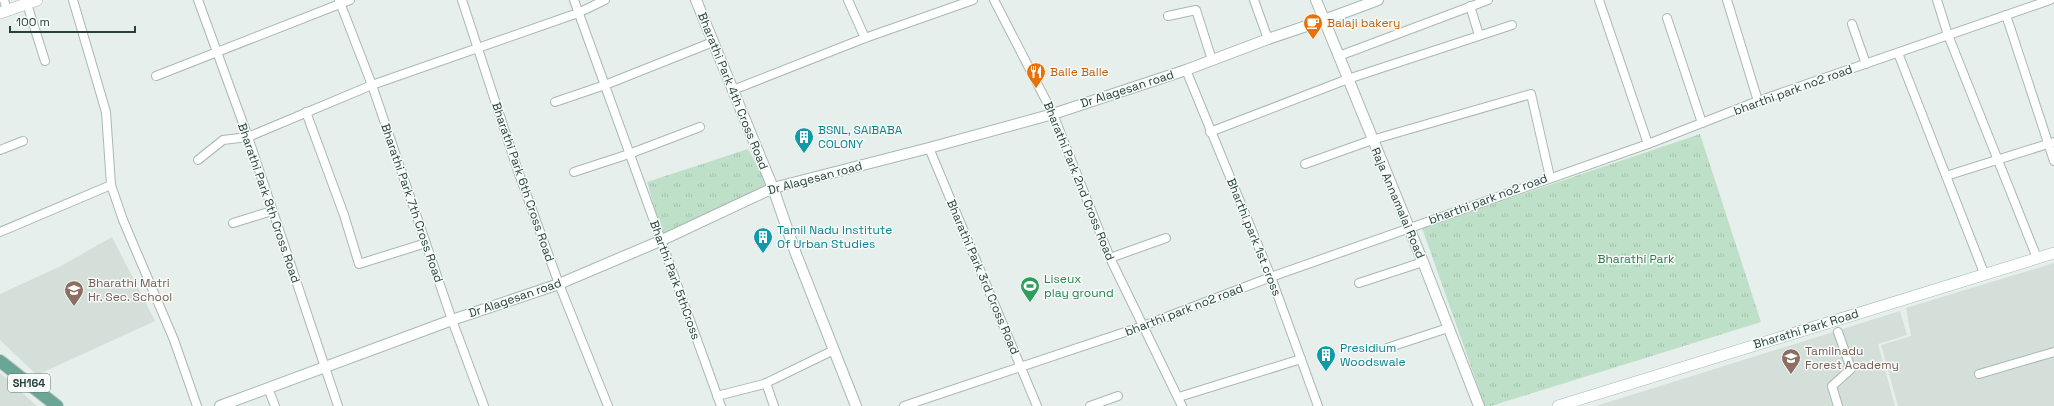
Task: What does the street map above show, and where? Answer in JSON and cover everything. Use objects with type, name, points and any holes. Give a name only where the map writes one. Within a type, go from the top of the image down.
[{"type":"main road","points":[[4,8],[32,2]]},
{"type":"main road","name":"Bharathi Park Road","points":[[1558,406],[1984,273],[2054,253]]},
{"type":"main road","name":"SH164","points":[[0,361],[57,406]]},
{"type":"street","points":[[73,0],[106,112],[111,185],[123,220],[174,340],[197,406]]},
{"type":"street","name":"Bharathi Park 8th Cross Road","points":[[198,0],[248,137],[338,406]]},
{"type":"street","points":[[156,76],[339,2],[350,0]]},
{"type":"street","name":"Bharathi Park 6th Cross Road","points":[[462,0],[518,171],[559,284],[608,406]]},
{"type":"street","name":"Bharthi Park 5thCross","points":[[574,0],[721,406]]},
{"type":"street","points":[[198,160],[223,140],[248,137],[372,85],[578,13],[605,0]]},
{"type":"street","name":"Bharathi Park 4th Cross Road","points":[[696,0],[773,188],[856,406]]},
{"type":"street","points":[[848,0],[865,38]]},
{"type":"street","points":[[733,90],[865,38],[973,0]]},
{"type":"street","name":"Bharathi Park 2nd Cross Road","points":[[994,0],[1053,114],[1110,258],[1179,397],[1182,406]]},
{"type":"street","points":[[1254,0],[1268,39]]},
{"type":"street","name":"Raja Annamalai Road","points":[[1316,0],[1423,262],[1479,406]]},
{"type":"street","name":"Dr Alagesan road","points":[[220,406],[452,320],[559,284],[660,241],[773,188],[1053,114],[1186,70],[1378,0]]},
{"type":"street","points":[[1340,56],[1488,0]]},
{"type":"street","points":[[1598,0],[1648,144]]},
{"type":"street","points":[[1727,0],[1758,101]]},
{"type":"street","points":[[1938,0],[1948,35],[2037,258]]},
{"type":"street","name":"bharthi park no2 road","points":[[904,406],[1143,326],[1271,277],[1550,177],[1648,144],[1758,101],[2050,0]]},
{"type":"street","points":[[32,2],[44,61]]},
{"type":"street","name":"Bharathi Park 7th Cross Road","points":[[339,2],[372,85],[452,320],[484,406]]},
{"type":"street","points":[[1470,6],[1480,35]]},
{"type":"street","points":[[1168,16],[1196,10],[1212,60]]},
{"type":"street","points":[[2006,15],[2051,143],[2054,161]]},
{"type":"street","points":[[1667,18],[1702,124]]},
{"type":"street","points":[[1852,24],[1866,64]]},
{"type":"street","points":[[1210,132],[1348,79],[1512,25]]},
{"type":"street","points":[[556,102],[605,85],[713,42]]},
{"type":"street","points":[[1898,52],[1984,273]]},
{"type":"street","name":"Bharthi park 1st cross","points":[[1186,70],[1210,132],[1271,277],[1318,406]]},
{"type":"street","points":[[1305,164],[1372,140],[1531,94],[1550,177]]},
{"type":"street","points":[[306,112],[344,215],[359,264],[426,243]]},
{"type":"street","points":[[574,172],[629,154],[700,127]]},
{"type":"street","points":[[0,148],[23,141]]},
{"type":"street","points":[[1946,176],[1998,158],[2051,143]]},
{"type":"street","name":"Bharathi Park 3rd Cross Road","points":[[929,148],[1037,406]]},
{"type":"street","points":[[0,232],[111,185]]},
{"type":"street","points":[[233,223],[272,211]]},
{"type":"street","points":[[1110,258],[1166,238]]},
{"type":"street","points":[[1359,283],[1423,262]]},
{"type":"street","points":[[1388,348],[1448,328]]},
{"type":"street","points":[[1838,332],[1851,369],[1832,386],[1838,406]]},
{"type":"street","points":[[717,396],[766,383],[834,350]]},
{"type":"street","points":[[1979,374],[2054,352]]},
{"type":"street","points":[[1179,397],[1301,359]]},
{"type":"street","points":[[766,383],[774,406]]},
{"type":"street","points":[[268,388],[275,406]]},
{"type":"street","points":[[1090,406],[1118,396]]},
{"type":"shaded area","name":"Bharathi Matri Hr. Sec. School","points":[[112,237],[155,321],[37,375],[0,340],[0,294],[61,266]]},
{"type":"shaded area","points":[[2054,263],[2054,406],[1898,406],[1881,345],[1911,336],[1906,308]]},
{"type":"shaded area","name":"Tamilnadu Forest Academy","points":[[1900,311],[1907,335],[1878,344],[1895,406],[1596,406]]},
{"type":"shaded area","points":[[0,373],[37,406],[0,406]]},
{"type":"green space","name":"Bharathi Park","points":[[1700,134],[1761,322],[1491,406],[1485,406],[1422,228]]},
{"type":"green space","points":[[748,149],[768,186],[662,235],[647,182]]},
{"type":"place","name":"Balaji bakery","points":[[1313,40]]},
{"type":"place","name":"Balle Balle","points":[[1036,89]]},
{"type":"place","name":"BSNL, SAIBABA COLONY","points":[[804,154]]},
{"type":"place","name":"Tamil Nadu Institute Of Urban Studies","points":[[763,254]]},
{"type":"place","name":"Liseux play ground","points":[[1030,303]]},
{"type":"place","name":"Bharathi Matri Hr. Sec. School","points":[[74,307]]},
{"type":"place","name":"Presidium Woodswale","points":[[1326,372]]},
{"type":"place","name":"Tamilnadu Forest Academy","points":[[1791,375]]}]
